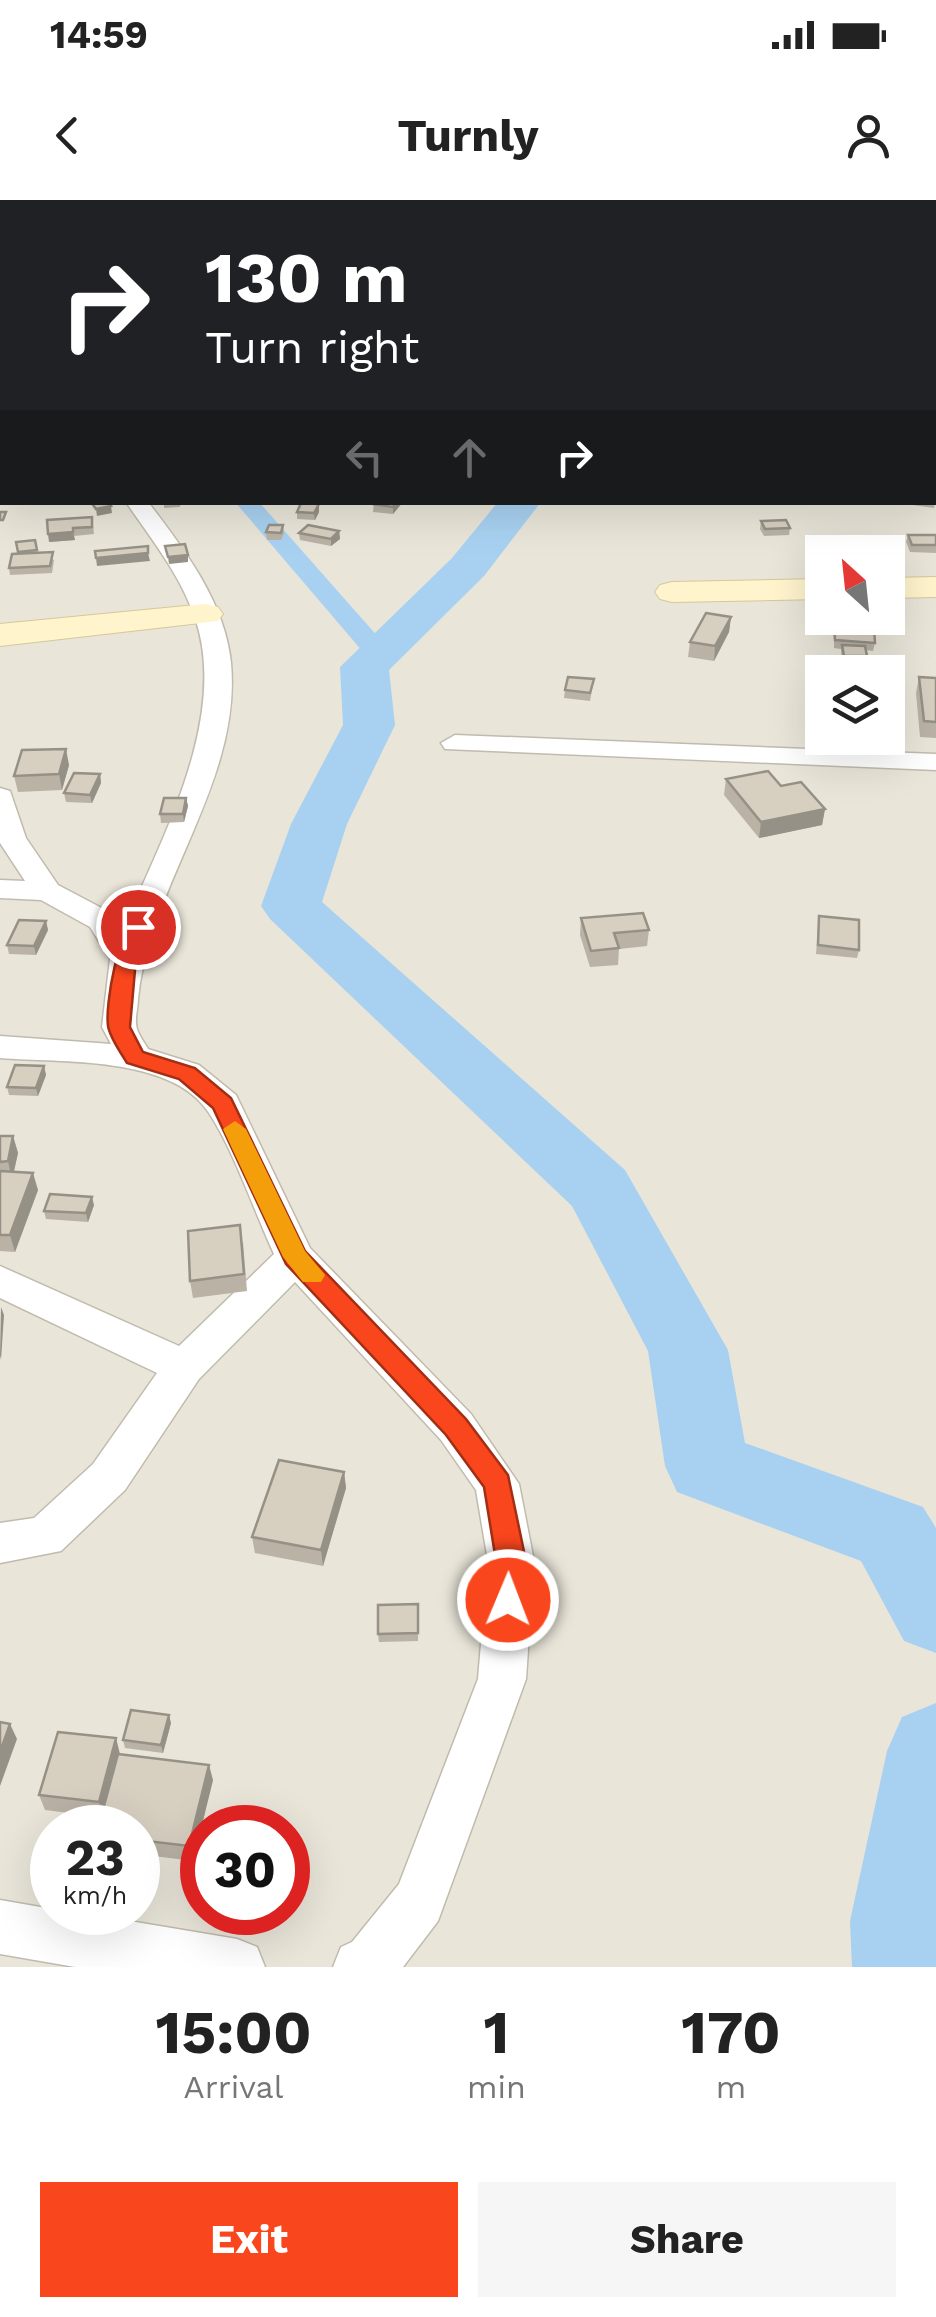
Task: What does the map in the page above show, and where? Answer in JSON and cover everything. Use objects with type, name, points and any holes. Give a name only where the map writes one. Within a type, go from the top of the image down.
[{"type":"street","points":[[135,1057],[119,1027],[126,959],[213,733],[219,665],[206,614],[178,557],[138,505]]},
{"type":"street","points":[[905,588],[936,587]]},
{"type":"street","points":[[672,592],[805,589]]},
{"type":"street","points":[[0,636],[206,614]]},
{"type":"street","points":[[455,743],[936,762]]},
{"type":"street","points":[[0,797],[11,838],[47,891]]},
{"type":"street","points":[[0,889],[47,891],[102,921],[126,959]]},
{"type":"street","points":[[0,1047],[135,1057],[187,1073],[223,1104],[295,1257],[456,1427],[498,1484],[511,1561],[502,1679],[419,1902],[372,1962],[361,1967]]},
{"type":"street","points":[[0,1542],[45,1537],[109,1477],[184,1367],[295,1257]]},
{"type":"street","points":[[0,1281],[184,1367]]},
{"type":"street","points":[[0,1927],[237,1967]]},
{"type":"shaded area","points":[[0,505],[936,505],[936,1967],[0,1967]]},
{"type":"building","points":[[300,505],[318,505],[314,513],[297,512]]},
{"type":"building","points":[[92,517],[92,527],[48,534],[47,520]]},
{"type":"building","points":[[786,520],[790,528],[765,529],[761,521]]},
{"type":"building","points":[[269,525],[283,525],[281,533],[266,532]]},
{"type":"building","points":[[308,525],[339,531],[331,539],[299,533]]},
{"type":"building","points":[[908,535],[936,535],[936,545],[912,545]]},
{"type":"building","points":[[35,540],[37,550],[18,552],[16,542]]},
{"type":"building","points":[[185,544],[188,555],[168,557],[165,546]]},
{"type":"building","points":[[148,546],[148,553],[96,558],[95,551]]},
{"type":"building","points":[[53,552],[50,566],[9,568],[12,554]]},
{"type":"building","points":[[706,613],[731,617],[715,646],[690,642]]},
{"type":"building","points":[[835,635],[874,635],[875,643],[835,640]]},
{"type":"building","points":[[842,645],[865,646],[867,655],[844,655]]},
{"type":"building","points":[[568,677],[594,679],[590,693],[565,690]]},
{"type":"building","points":[[919,677],[936,678],[936,722],[924,721]]},
{"type":"building","points":[[66,749],[59,774],[14,776],[22,750]]},
{"type":"building","points":[[768,771],[781,786],[801,782],[825,809],[761,822],[726,779]]},
{"type":"building","points":[[74,773],[100,774],[90,795],[64,793]]},
{"type":"building","points":[[164,798],[186,798],[183,814],[160,814]]},
{"type":"building","points":[[643,913],[649,930],[614,933],[619,948],[591,951],[581,918]]},
{"type":"building","points":[[819,916],[859,920],[859,950],[818,945]]},
{"type":"building","points":[[19,920],[46,921],[34,946],[7,945]]},
{"type":"building","points":[[15,1065],[44,1066],[36,1088],[7,1087]]},
{"type":"building","points":[[0,1136],[13,1136],[8,1161],[0,1162]]},
{"type":"building","points":[[0,1171],[33,1173],[10,1235],[0,1235]]},
{"type":"building","points":[[50,1194],[92,1197],[86,1213],[44,1211]]},
{"type":"building","points":[[240,1225],[244,1274],[190,1281],[188,1231]]},
{"type":"building","points":[[279,1460],[344,1472],[321,1550],[252,1537]]},
{"type":"building","points":[[418,1604],[418,1633],[378,1634],[378,1605]]},
{"type":"building","points":[[131,1710],[169,1715],[161,1745],[123,1740]]},
{"type":"building","points":[[0,1722],[10,1724],[0,1752]]},
{"type":"building","points":[[58,1732],[116,1738],[99,1802],[39,1795]]},
{"type":"building","points":[[118,1754],[209,1765],[199,1805],[180,1805],[180,1845],[160,1843],[160,1805],[104,1805]]},
{"type":"waterway","points":[[249,505],[378,653]]},
{"type":"waterway","points":[[519,505],[468,567],[364,667],[369,725],[319,824],[291,906],[599,1189],[688,1350],[707,1466],[892,1534],[936,1611]]},
{"type":"waterway","points":[[905,1967],[902,1921],[936,1751]]},
{"type":"slow traffic","points":[[235,1129],[295,1257],[312,1275]]},
{"type":"route","points":[[138,927],[126,959],[119,1027],[135,1057],[187,1073],[223,1104],[295,1257],[456,1427],[498,1484],[511,1561],[508,1600]]}]
